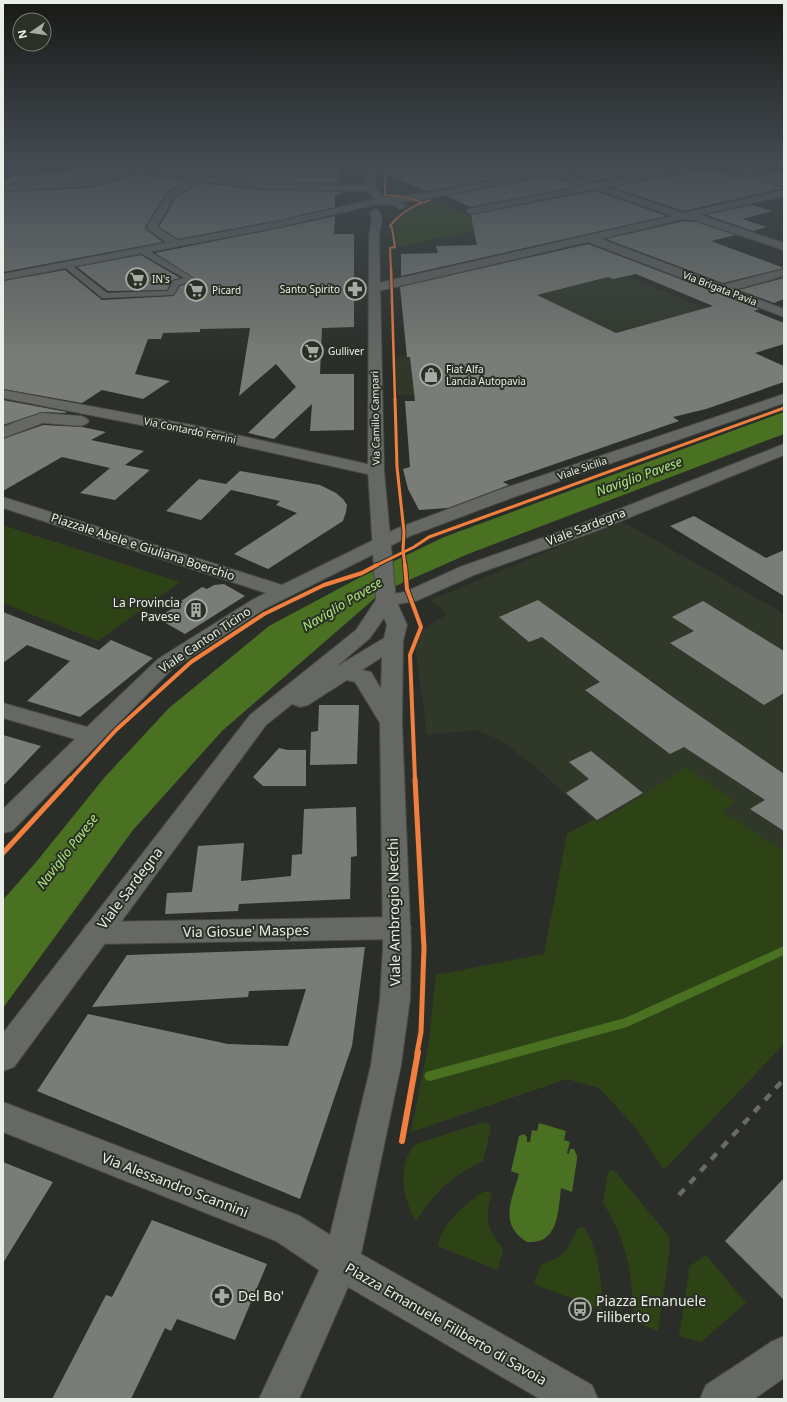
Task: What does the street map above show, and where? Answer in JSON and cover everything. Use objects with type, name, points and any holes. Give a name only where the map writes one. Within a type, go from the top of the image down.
[{"type":"street","points":[[159,232],[176,244]]},
{"type":"street","points":[[3,277],[236,232]]},
{"type":"street","name":"Via Camillo Campari","points":[[375,232],[376,470],[386,600]]},
{"type":"street","points":[[374,288],[613,232]]},
{"type":"street","points":[[717,232],[784,256]]},
{"type":"street","points":[[741,232],[784,247]]},
{"type":"street","name":"Via Brigata Pavia","points":[[589,238],[784,313]]},
{"type":"street","points":[[722,289],[784,272]]},
{"type":"street","name":"Via Contardo Ferrini","points":[[3,394],[197,431],[376,470]]},
{"type":"street","name":"Viale Sicilia","points":[[382,543],[404,532],[505,494],[784,398]]},
{"type":"street","points":[[3,433],[42,418],[74,420],[157,436],[197,431]]},
{"type":"street","name":"Viale Sardegna","points":[[3,1057],[258,720],[363,634],[386,600],[409,597],[467,571],[590,526],[784,449]]},
{"type":"street","name":"Piazzale Abele e Giuliana Boerchio","points":[[3,502],[283,592]]},
{"type":"street","name":"Viale Canton Ticino","points":[[3,824],[165,664],[259,604],[382,543]]},
{"type":"street","points":[[386,600],[397,625],[393,641]]},
{"type":"street","name":"Viale Sardegna","points":[[258,720],[285,708],[393,641]]},
{"type":"street","name":"Viale Ambrogio Necchi","points":[[341,1263],[386,1065],[395,999],[397,928],[391,723],[393,641]]},
{"type":"street","name":"Viale Ambrogio Necchi","points":[[343,672],[363,677],[391,723]]},
{"type":"street","points":[[3,710],[91,736]]},
{"type":"street","name":"Via Giosue' Maspes","points":[[96,933],[397,928]]},
{"type":"street","name":"Via Alessandro Scannini","points":[[3,1118],[288,1228],[341,1263]]},
{"type":"street","name":"Piazza Emanuele Filiberto di Savoia","points":[[279,1399],[341,1263],[578,1399]]},
{"type":"street","points":[[720,1399],[784,1355]]},
{"type":"lane","points":[[66,265],[105,296],[171,293],[176,283],[191,279],[143,251]]},
{"type":"shaded area","points":[[395,232],[465,232],[398,247]]},
{"type":"shaded area","points":[[564,249],[762,333],[453,395],[396,395],[394,356],[442,356],[423,289],[414,283]]},
{"type":"shaded area","points":[[622,521],[784,614],[784,853],[723,811],[735,802],[647,793],[597,823],[532,764],[498,739],[476,730],[427,735],[414,635],[447,614],[430,600]]},
{"type":"shaded area","points":[[5,526],[180,582],[98,641],[3,603],[3,528]]},
{"type":"shaded area","points":[[686,767],[735,802],[723,811],[784,852],[784,1044],[664,1170],[636,1128],[599,1088],[567,1079],[411,1132],[429,1041],[436,975],[544,954],[567,834],[594,819],[597,823],[647,793]]},
{"type":"shaded area","points":[[484,1122],[489,1124],[491,1128],[483,1161],[461,1173],[437,1193],[416,1221],[411,1212],[405,1192],[404,1182],[406,1161],[410,1152],[416,1144]]},
{"type":"shaded area","points":[[613,1169],[669,1236],[670,1249],[658,1331],[633,1321],[632,1290],[627,1260],[618,1231],[603,1203],[608,1173]]},
{"type":"shaded area","points":[[485,1191],[492,1193],[488,1209],[488,1222],[490,1229],[503,1249],[498,1270],[438,1246],[440,1238],[449,1222],[463,1207]]},
{"type":"shaded area","points":[[583,1227],[596,1255],[602,1290],[602,1310],[534,1284],[541,1264],[556,1259],[565,1252],[578,1228]]},
{"type":"shaded area","points":[[706,1255],[746,1303],[701,1342],[679,1336],[690,1266]]},
{"type":"water","name":"Naviglio Pavese","points":[[784,412],[784,434],[468,554],[382,592],[222,731],[133,830],[3,1008],[3,900],[37,861],[104,778],[169,708],[269,626],[355,580],[444,537]]},
{"type":"water","points":[[539,1123],[566,1131],[564,1140],[570,1142],[567,1153],[569,1154],[570,1149],[574,1149],[577,1159],[572,1192],[561,1188],[558,1215],[550,1234],[536,1242],[527,1242],[518,1235],[510,1219],[511,1202],[519,1174],[511,1171],[519,1136],[524,1134],[527,1137],[527,1142],[530,1142],[532,1130],[537,1131]]},
{"type":"building","points":[[3,232],[150,232],[163,242],[3,272]]},
{"type":"building","points":[[168,232],[213,232],[178,239]]},
{"type":"building","points":[[258,232],[334,232],[334,234],[354,234],[354,327],[322,328],[320,374],[354,374],[354,430],[310,431],[312,404],[274,439],[248,433],[296,387],[276,364],[239,396],[250,328],[200,329],[200,332],[163,333],[161,339],[148,339],[135,374],[170,381],[143,399],[102,390],[82,403],[3,389],[3,281],[65,270],[102,300],[174,296],[180,286],[194,282],[196,279],[155,253]]},
{"type":"building","points":[[474,232],[594,232],[401,276],[401,254],[438,253],[436,246],[477,245]]},
{"type":"building","points":[[634,232],[727,232],[735,235],[711,241],[784,268],[723,283],[606,239]]},
{"type":"building","points":[[588,244],[759,309],[754,311],[784,323],[784,344],[755,353],[784,366],[784,382],[706,409],[673,417],[679,421],[503,482],[509,485],[448,508],[419,510],[408,489],[403,469],[410,467],[405,401],[415,401],[410,357],[407,357],[400,287]],"holes":[[[636,274],[713,306],[616,333],[537,295],[608,277],[613,279]]]},
{"type":"building","points":[[141,255],[180,278],[172,280],[167,290],[108,291],[77,267]]},
{"type":"building","points":[[784,278],[784,299],[774,303],[739,290]]},
{"type":"building","points":[[3,400],[67,412],[42,412],[3,425]]},
{"type":"building","points":[[43,425],[82,427],[106,432],[91,440],[144,451],[125,465],[150,470],[115,500],[80,493],[110,468],[62,457],[3,491],[3,439]]},
{"type":"building","points":[[240,471],[320,485],[336,493],[347,505],[343,521],[268,569],[234,554],[297,513],[276,505],[280,501],[231,490],[201,520],[166,511],[199,479],[226,484]]},
{"type":"building","points":[[694,516],[766,558],[784,550],[784,596],[670,526]]},
{"type":"building","name":"La Provincia Pavese","points":[[224,584],[245,596],[185,634],[157,618],[183,602],[181,601],[202,587],[207,589],[214,585]]},
{"type":"building","points":[[538,600],[677,700],[784,774],[784,831],[750,809],[765,800],[684,747],[670,754],[585,690],[600,682],[542,637],[529,642],[499,617]]},
{"type":"building","points":[[703,601],[784,651],[784,693],[764,705],[670,643],[694,631],[672,617]]},
{"type":"building","points":[[3,612],[99,650],[111,640],[153,658],[80,717],[27,701],[70,661],[27,645],[3,663]]},
{"type":"building","points":[[319,705],[359,705],[357,764],[310,765],[311,732],[318,731]]},
{"type":"building","points":[[3,735],[41,746],[3,786]]},
{"type":"building","points":[[279,748],[288,750],[306,750],[306,786],[263,786],[253,777]]},
{"type":"building","points":[[591,751],[643,793],[597,820],[566,793],[589,779],[569,762]]},
{"type":"building","points":[[356,807],[357,856],[351,857],[350,899],[239,904],[238,911],[165,914],[167,893],[192,892],[198,846],[244,843],[241,881],[291,876],[292,855],[302,854],[304,809]]},
{"type":"building","points":[[365,947],[352,1046],[300,1199],[37,1091],[88,1014],[228,1044],[288,1046],[306,989],[249,991],[248,997],[92,1007],[127,955]]},
{"type":"building","points":[[3,1162],[53,1182],[3,1263]]},
{"type":"building","points":[[784,1178],[784,1300],[725,1241]]},
{"type":"building","points":[[152,1220],[267,1264],[235,1340],[177,1319],[171,1331],[165,1328],[131,1399],[52,1399],[106,1295],[112,1297]]},
{"type":"waterway","points":[[430,1076],[627,1022],[784,950]]},
{"type":"railway","points":[[679,1195],[784,1079]]},
{"type":"cycle path","points":[[393,232],[395,247],[390,248],[397,467],[404,532],[403,550],[407,589],[421,627],[410,655],[412,727],[424,948],[421,1032],[402,1141]]},
{"type":"cycle path","points":[[3,853],[116,730],[191,662],[264,614],[324,585],[362,573],[414,547],[429,537],[784,408]]},
{"type":"place","name":"IN's","points":[[137,279]]},
{"type":"place","name":"Santo Spirito","points":[[355,289]]},
{"type":"place","name":"Picard","points":[[196,290]]},
{"type":"place","name":"Gulliver","points":[[312,351]]},
{"type":"place","name":"Fiat Alfa Lancia Autopavia","points":[[431,375]]},
{"type":"place","name":"La Provincia Pavese","points":[[196,610]]},
{"type":"place","name":"Del Bo'","points":[[222,1296]]},
{"type":"place","name":"Piazza Emanuele Filiberto","points":[[580,1309]]}]
